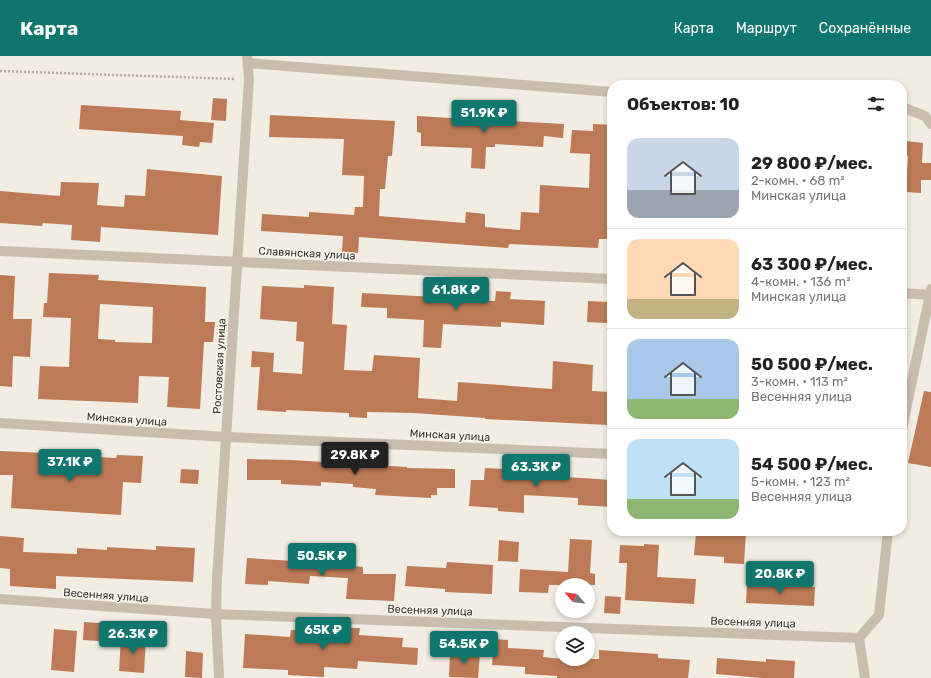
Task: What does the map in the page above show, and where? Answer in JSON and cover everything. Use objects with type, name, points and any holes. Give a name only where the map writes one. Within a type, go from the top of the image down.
[{"type":"street","name":"Ростовская улица","points":[[219,678],[216,614],[217,578],[227,437],[236,261],[249,79],[248,59]]},
{"type":"street","points":[[248,59],[607,92]]},
{"type":"street","points":[[907,109],[925,116],[931,124]]},
{"type":"street","name":"Славянская улица","points":[[0,250],[607,279]]},
{"type":"street","points":[[907,293],[930,292],[907,405]]},
{"type":"street","name":"Минская улица","points":[[0,423],[227,437],[607,454]]},
{"type":"street","points":[[865,678],[859,638],[879,616],[887,536]]},
{"type":"street","name":"Весенняя улица","points":[[0,599],[216,614],[859,638]]},
{"type":"path","points":[[0,71],[249,79]]},
{"type":"building","points":[[213,98],[227,99],[226,121],[211,120]]},
{"type":"building","points":[[81,105],[181,111],[180,120],[214,123],[212,143],[200,142],[199,147],[182,145],[183,136],[79,129]]},
{"type":"building","points":[[270,115],[395,121],[392,156],[388,156],[385,189],[380,189],[379,216],[465,223],[466,212],[485,214],[485,227],[520,230],[521,212],[539,213],[540,185],[589,188],[590,154],[570,153],[572,130],[593,131],[593,124],[607,125],[607,239],[599,239],[598,248],[509,244],[508,248],[359,237],[358,253],[342,252],[343,236],[261,231],[262,214],[309,217],[309,212],[354,215],[355,207],[363,207],[364,176],[342,175],[344,139],[269,137]]},
{"type":"building","points":[[467,115],[509,118],[509,121],[564,124],[563,138],[544,136],[543,147],[495,144],[495,147],[486,147],[485,169],[471,168],[472,148],[421,146],[421,133],[417,132],[417,116],[467,119]]},
{"type":"building","points":[[907,141],[923,143],[922,163],[931,163],[931,180],[921,180],[921,193],[907,192]]},
{"type":"building","points":[[147,169],[222,176],[218,235],[101,227],[100,242],[71,240],[72,225],[43,223],[42,226],[0,223],[0,191],[60,196],[61,182],[99,183],[97,205],[124,207],[125,195],[145,196]]},
{"type":"building","points":[[49,273],[99,275],[98,280],[206,287],[205,322],[215,322],[213,342],[204,342],[200,409],[167,407],[169,377],[139,376],[138,403],[38,399],[40,366],[69,367],[71,318],[43,317],[44,303],[47,303]],"holes":[[[100,304],[153,307],[152,343],[115,342],[115,340],[98,339]]]},
{"type":"building","points":[[0,275],[15,276],[13,319],[32,319],[30,357],[13,356],[12,387],[0,386]]},
{"type":"building","points":[[304,285],[334,287],[332,324],[347,325],[344,370],[372,371],[374,355],[420,358],[418,398],[457,401],[458,382],[552,389],[553,361],[593,365],[592,391],[607,392],[607,425],[485,419],[414,413],[367,412],[367,418],[349,417],[349,413],[257,410],[260,367],[251,367],[252,351],[274,353],[273,372],[302,374],[304,342],[296,341],[297,322],[260,319],[262,286],[304,288]]},
{"type":"building","points":[[435,288],[451,289],[451,299],[495,301],[496,291],[511,292],[510,299],[545,301],[544,325],[501,322],[501,327],[443,324],[441,348],[423,347],[424,320],[387,318],[387,308],[361,307],[362,293],[435,297]]},
{"type":"building","points":[[588,301],[607,302],[607,323],[587,322]]},
{"type":"building","points":[[924,391],[931,392],[931,467],[908,463]]},
{"type":"building","points":[[0,451],[45,453],[44,466],[78,468],[78,456],[116,458],[117,455],[143,456],[141,483],[123,482],[121,515],[11,508],[13,475],[0,475]]},
{"type":"building","points":[[247,459],[291,460],[407,468],[455,469],[455,488],[437,488],[437,495],[431,495],[431,498],[375,495],[376,489],[353,487],[353,484],[321,482],[321,486],[281,484],[281,480],[247,480]]},
{"type":"building","points":[[526,463],[547,464],[546,472],[566,474],[566,477],[607,480],[607,507],[578,505],[578,498],[524,495],[524,513],[498,511],[498,508],[469,506],[471,480],[484,480],[485,468],[526,470]]},
{"type":"building","points":[[181,469],[199,470],[198,484],[180,483]]},
{"type":"building","points":[[0,536],[24,538],[23,552],[77,554],[77,548],[107,550],[107,547],[156,550],[156,546],[195,548],[193,582],[56,576],[56,589],[10,586],[10,569],[0,568]]},
{"type":"building","points":[[696,536],[746,536],[744,564],[724,563],[724,557],[694,555]]},
{"type":"building","points":[[570,539],[592,540],[590,573],[595,574],[595,578],[555,578],[555,585],[549,585],[548,593],[519,592],[520,569],[568,572]]},
{"type":"building","points":[[499,540],[519,542],[518,562],[498,561]]},
{"type":"building","points":[[644,544],[659,545],[657,577],[696,579],[694,604],[625,600],[627,563],[619,563],[620,545],[644,546]]},
{"type":"building","points":[[293,557],[324,559],[324,563],[363,567],[363,574],[396,574],[394,601],[346,599],[348,578],[310,576],[309,584],[268,581],[268,585],[245,584],[247,558],[293,561]]},
{"type":"building","points":[[447,562],[493,565],[492,594],[445,592],[445,589],[405,586],[407,566],[446,568]]},
{"type":"building","points":[[747,583],[815,587],[814,606],[746,603]]},
{"type":"building","points":[[605,596],[621,597],[620,614],[604,613]]},
{"type":"building","points":[[84,622],[100,623],[99,641],[83,640]]},
{"type":"building","points":[[328,628],[360,628],[359,635],[403,638],[402,647],[418,648],[417,665],[358,661],[357,669],[324,667],[324,677],[288,675],[288,670],[243,668],[245,634],[290,637],[291,630],[328,632]]},
{"type":"building","points":[[54,629],[77,631],[74,672],[51,670]]},
{"type":"building","points":[[121,638],[146,639],[144,673],[119,671]]},
{"type":"building","points":[[494,639],[508,640],[508,648],[544,650],[543,657],[555,658],[555,666],[595,666],[595,659],[599,659],[599,650],[658,654],[658,658],[690,660],[688,678],[557,678],[557,676],[525,674],[525,667],[492,665]]},
{"type":"building","points":[[186,651],[203,653],[202,678],[185,677]]},
{"type":"building","points":[[450,652],[480,653],[478,678],[449,677]]},
{"type":"building","points":[[717,658],[766,662],[766,659],[795,661],[794,678],[762,678],[716,674]]}]
